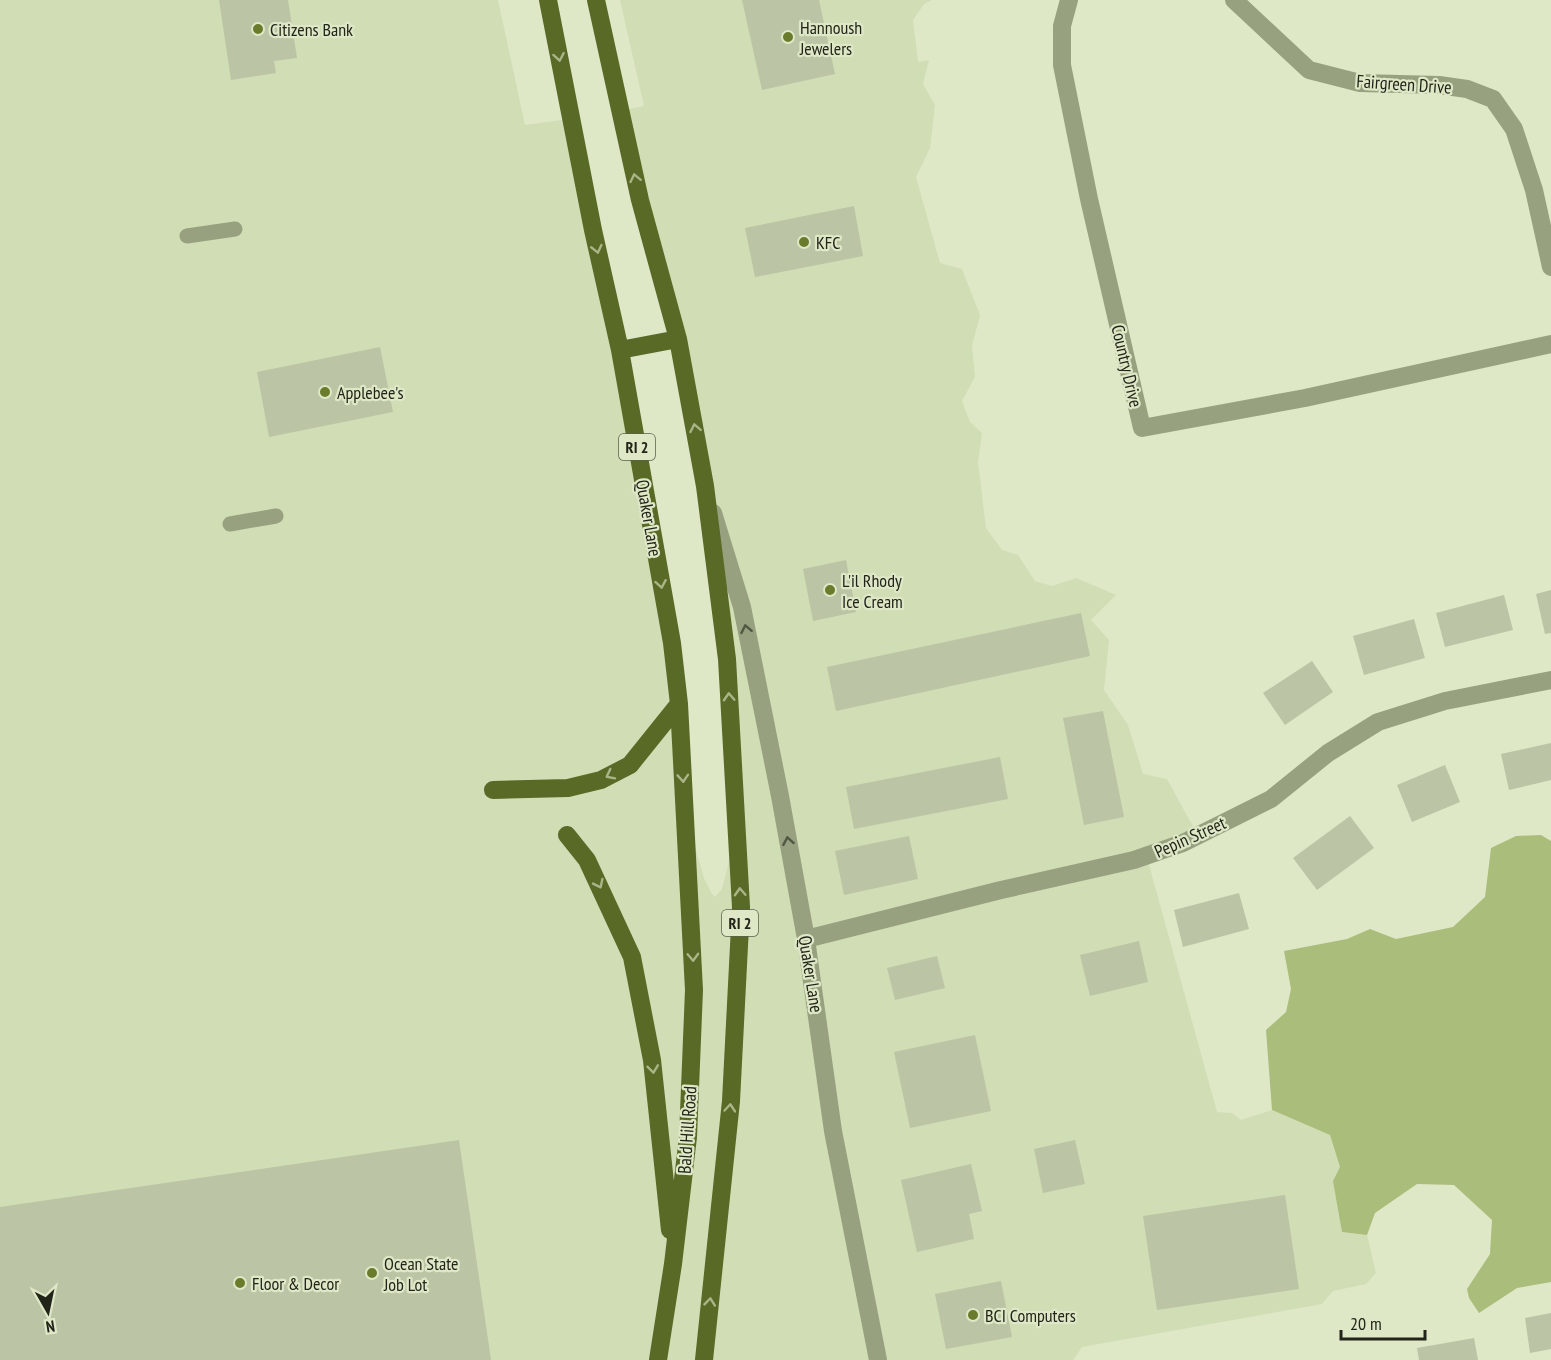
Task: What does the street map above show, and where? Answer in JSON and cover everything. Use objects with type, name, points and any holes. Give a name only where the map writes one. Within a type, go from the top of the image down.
[{"type":"main road","name":"Quaker Lane","points":[[548,0],[593,230],[620,350],[672,643],[679,704],[691,899]]},
{"type":"main road","name":"Quaker Lane","points":[[596,0],[640,200],[678,339],[705,486],[727,659],[741,907],[731,1101],[704,1360]]},
{"type":"main road","points":[[620,350],[678,339]]},
{"type":"main road","points":[[493,790],[568,788],[601,780],[630,765],[679,704]]},
{"type":"main road","points":[[567,835],[587,860],[632,957],[652,1060],[673,1264]]},
{"type":"main road","name":"Bald Hill Road","points":[[658,1360],[673,1264],[688,1126],[694,990],[691,899]]},
{"type":"street","name":"Country Drive","points":[[1069,0],[1062,26],[1062,65],[1089,199],[1142,428],[1305,398],[1551,344]]},
{"type":"street","name":"Fairgreen Drive","points":[[1234,0],[1310,70],[1360,83],[1467,89],[1493,99],[1514,129],[1534,190],[1551,267]]},
{"type":"street","name":"Quaker Lane","points":[[705,486],[742,607],[780,796],[806,939],[833,1131],[878,1360]]},
{"type":"street","name":"Pepin Street","points":[[806,939],[1001,890],[1134,860],[1183,843],[1271,799],[1328,753],[1378,722],[1445,701],[1551,680]]},
{"type":"lane","points":[[187,236],[235,229]]},
{"type":"lane","points":[[230,525],[276,516]]},
{"type":"shaded area","points":[[0,0],[498,0],[525,125],[569,119],[655,562],[694,843],[704,878],[715,897],[722,889],[738,827],[704,532],[695,482],[693,433],[620,111],[644,106],[620,0],[932,0],[924,4],[913,20],[918,62],[929,60],[923,84],[935,105],[930,148],[916,177],[940,263],[962,269],[980,315],[972,346],[975,377],[962,401],[970,422],[982,433],[978,462],[986,528],[1002,550],[1018,555],[1035,581],[1052,586],[1076,578],[1116,595],[1091,620],[1109,640],[1104,690],[1128,725],[1143,774],[1167,779],[1196,832],[1148,861],[1217,1112],[1232,1113],[1241,1120],[1272,1110],[1330,1135],[1340,1167],[1342,1232],[1367,1235],[1376,1273],[1366,1284],[1333,1291],[1322,1304],[1082,1347],[1073,1360],[0,1360]]},
{"type":"shaded area","points":[[1541,835],[1551,841],[1551,1282],[1517,1288],[1479,1313],[1469,1298],[1467,1289],[1490,1254],[1492,1220],[1454,1185],[1417,1184],[1375,1213],[1367,1235],[1342,1232],[1333,1181],[1340,1167],[1330,1135],[1272,1110],[1266,1030],[1286,1012],[1291,989],[1284,951],[1347,939],[1370,929],[1396,939],[1453,927],[1485,897],[1491,848],[1516,836]]},
{"type":"building","name":"Citizens Bank","points":[[219,0],[288,0],[297,58],[274,61],[276,73],[231,80]]},
{"type":"building","name":"Hannoush Jewelers","points":[[742,0],[819,0],[835,74],[762,90]]},
{"type":"building","name":"KFC","points":[[854,206],[863,256],[755,277],[745,228]]},
{"type":"building","name":"Applebee's","points":[[380,347],[393,412],[269,437],[257,372]]},
{"type":"building","name":"L'il Rhody Ice Cream","points":[[846,560],[856,612],[813,621],[803,569]]},
{"type":"building","points":[[1551,590],[1551,633],[1545,634],[1536,594]]},
{"type":"building","points":[[1504,595],[1513,630],[1445,647],[1436,613]]},
{"type":"building","points":[[1081,613],[1090,656],[836,711],[827,667]]},
{"type":"building","points":[[1414,619],[1425,658],[1364,675],[1353,636]]},
{"type":"building","points":[[1312,661],[1333,692],[1285,725],[1263,693]]},
{"type":"building","points":[[1103,711],[1124,817],[1084,825],[1063,718]]},
{"type":"building","points":[[1551,743],[1551,780],[1509,790],[1501,754]]},
{"type":"building","points":[[1000,757],[1008,799],[854,829],[846,787]]},
{"type":"building","points":[[1445,765],[1460,802],[1412,822],[1397,785]]},
{"type":"building","points":[[1350,816],[1374,848],[1317,890],[1293,858]]},
{"type":"building","points":[[909,836],[918,879],[844,895],[835,851]]},
{"type":"building","points":[[1239,893],[1249,929],[1183,947],[1174,910]]},
{"type":"building","points":[[1139,941],[1148,982],[1090,996],[1080,955]]},
{"type":"building","points":[[937,956],[945,988],[895,1000],[887,968]]},
{"type":"building","points":[[975,1035],[991,1111],[910,1128],[894,1052]]},
{"type":"building","name":"Floor & Decor","points":[[459,1140],[491,1360],[0,1360],[0,1207]]},
{"type":"building","points":[[1075,1140],[1085,1184],[1043,1193],[1034,1149]]},
{"type":"building","points":[[971,1164],[982,1211],[969,1214],[974,1239],[917,1252],[901,1180]]},
{"type":"building","points":[[1285,1195],[1299,1289],[1157,1310],[1143,1216]]},
{"type":"building","name":"BCI Computers","points":[[1001,1281],[1012,1337],[946,1349],[935,1294]]},
{"type":"building","points":[[1551,1313],[1551,1349],[1530,1353],[1525,1318]]},
{"type":"building","points":[[1474,1338],[1478,1360],[1419,1360],[1417,1348]]},
{"type":"place","name":"Citizens Bank","points":[[258,29]]},
{"type":"place","name":"Hannoush Jewelers","points":[[788,37]]},
{"type":"place","name":"KFC","points":[[804,242]]},
{"type":"place","name":"Applebee's","points":[[325,392]]},
{"type":"place","name":"L'il Rhody Ice Cream","points":[[830,590]]},
{"type":"place","name":"Ocean State Job Lot","points":[[372,1273]]},
{"type":"place","name":"Floor & Decor","points":[[240,1283]]},
{"type":"place","name":"BCI Computers","points":[[973,1315]]}]
